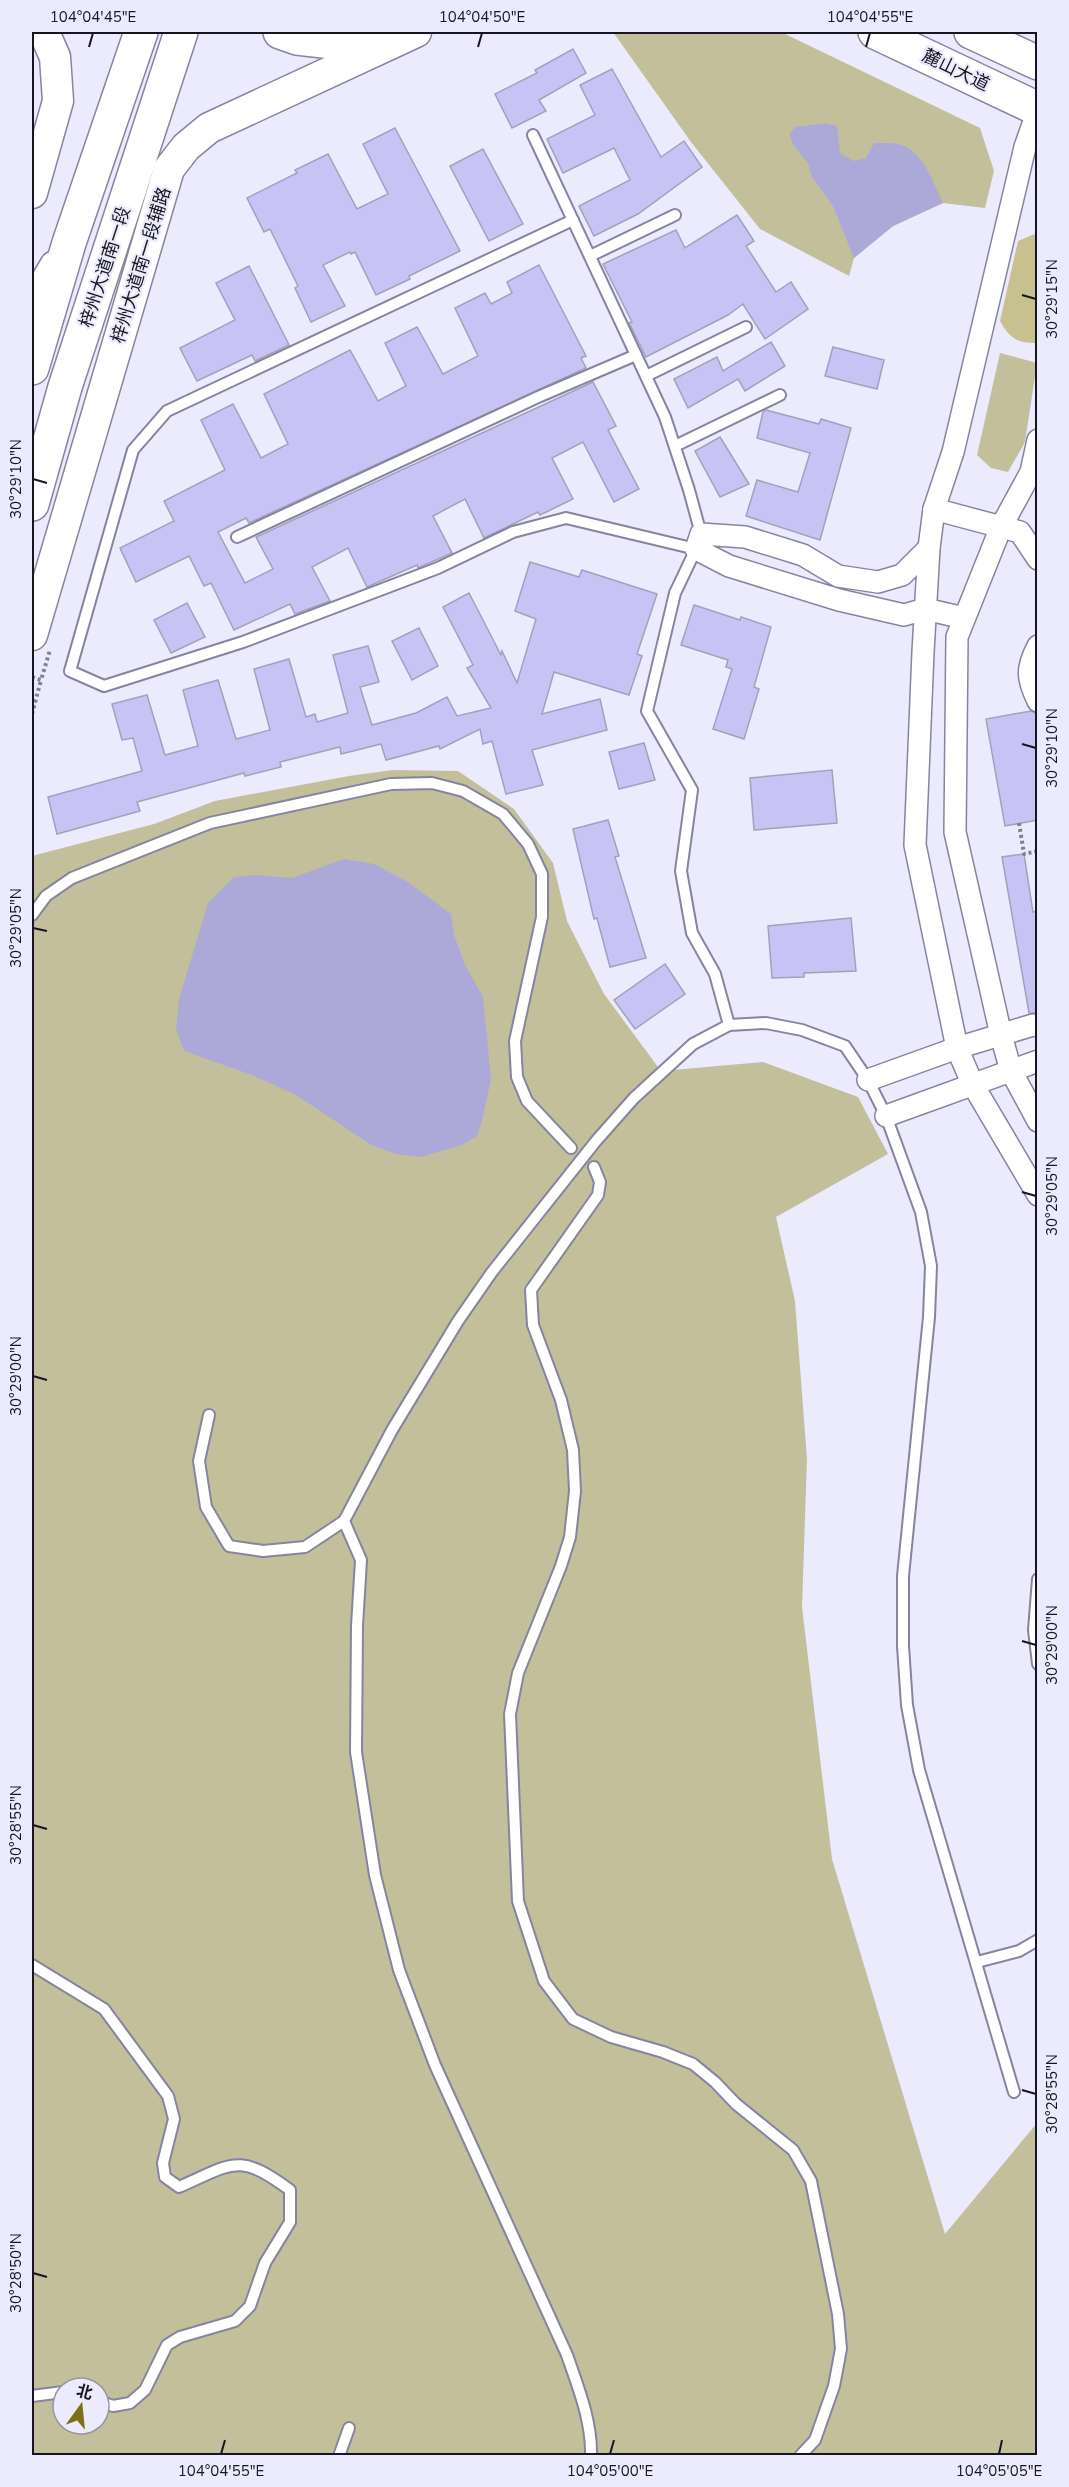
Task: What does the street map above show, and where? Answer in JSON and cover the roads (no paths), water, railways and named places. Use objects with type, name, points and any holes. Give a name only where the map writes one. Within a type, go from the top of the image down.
[{"type":"main road","points":[[32,193],[58,101],[55,57],[44,32]]},
{"type":"main road","points":[[32,368],[69,243],[141,32]]},
{"type":"main road","name":"梓州大道南一段","points":[[32,504],[66,387],[182,32]]},
{"type":"main road","points":[[280,32],[297,38],[332,42],[360,32]]},
{"type":"main road","name":"梓州大道南一段辅路","points":[[32,634],[170,170],[186,147],[209,128],[416,32]]},
{"type":"main road","name":"麓山大道","points":[[875,32],[1038,110]]},
{"type":"main road","points":[[971,32],[1038,63]]},
{"type":"main road","points":[[32,305],[69,243]]},
{"type":"main road","points":[[67,511],[66,387],[128,313]]},
{"type":"street","points":[[1038,110],[1026,147],[953,452],[934,509],[929,548],[915,845],[957,1048],[973,1085],[1038,1195]]},
{"type":"street","points":[[1038,440],[1031,472],[1000,527],[957,637],[955,832],[1011,1071],[1038,1121]]},
{"type":"street","points":[[934,509],[1020,532],[1038,559]]},
{"type":"street","points":[[698,542],[745,537],[803,555],[838,576],[878,582],[902,575],[929,548]]},
{"type":"street","points":[[698,542],[729,566],[839,600],[904,615],[926,609],[964,618]]},
{"type":"street","points":[[774,579],[772,564],[786,550]]},
{"type":"street","points":[[1038,646],[1028,671],[1029,683],[1038,700]]},
{"type":"street","points":[[868,1080],[957,1048],[1033,1025],[1038,1026]]},
{"type":"street","points":[[886,1116],[1038,1061]]},
{"type":"lane","points":[[533,135],[665,417],[675,446],[698,542],[675,593],[647,711],[692,790],[681,871],[692,933],[715,974],[729,1024]]},
{"type":"lane","points":[[590,256],[675,215]]},
{"type":"lane","points":[[573,220],[167,411],[133,450],[70,671],[104,686],[115,683],[243,642],[438,568],[513,532],[566,518],[698,542]]},
{"type":"lane","points":[[646,376],[746,327]]},
{"type":"lane","points":[[237,537],[538,397],[636,355]]},
{"type":"lane","points":[[675,446],[780,395]]},
{"type":"lane","points":[[32,915],[46,896],[72,878],[210,823],[391,784],[432,783],[463,791],[503,814],[528,844],[542,874],[542,917],[515,1041],[517,1077],[527,1101],[571,1148]]},
{"type":"lane","points":[[209,1415],[199,1461],[206,1507],[229,1546],[263,1551],[305,1547],[344,1521],[392,1430],[458,1322],[500,1263],[596,1141],[634,1098],[693,1044],[729,1024],[766,1023],[784,1026],[802,1030],[845,1046],[868,1080],[886,1116],[921,1212],[931,1266],[929,1317],[903,1576],[903,1646],[908,1705],[919,1770],[1014,2092]]},
{"type":"lane","points":[[594,1167],[600,1182],[598,1195],[531,1290],[533,1325],[561,1400],[573,1450],[575,1491],[570,1537],[561,1566],[518,1673],[510,1714],[518,1901],[543,1981],[573,2019],[611,2037],[663,2052],[693,2064],[715,2082],[736,2104],[793,2150],[810,2181],[838,2314],[841,2349],[834,2386],[815,2440],[800,2456]]},
{"type":"lane","points":[[344,1521],[361,1560],[357,1626],[356,1752],[375,1875],[399,1970],[435,2065],[567,2355],[582,2399],[591,2456]]},
{"type":"lane","points":[[1038,1579],[1034,1630],[1038,1664]]},
{"type":"lane","points":[[977,1962],[1019,1950],[1038,1940]]},
{"type":"lane","points":[[32,1965],[104,2009],[168,2096],[174,2119],[162,2163],[165,2178],[179,2187],[230,2164],[248,2165],[268,2174],[290,2190],[292,2204],[290,2222],[266,2263],[250,2306],[235,2321],[180,2337],[167,2345],[145,2390],[130,2403],[111,2405]]},
{"type":"lane","points":[[32,2396],[51,2394]]},
{"type":"lane","points":[[339,2456],[349,2428]]},
{"type":"water","points":[[826,123],[837,126],[840,153],[853,161],[866,158],[874,143],[907,147],[924,165],[943,203],[893,226],[854,258],[833,206],[812,177],[808,163],[794,146],[789,134],[795,127]]},
{"type":"water","points":[[344,859],[374,864],[408,882],[451,914],[454,935],[465,965],[483,997],[491,1079],[477,1136],[462,1145],[420,1157],[395,1154],[371,1145],[296,1095],[252,1075],[184,1051],[176,1029],[179,999],[208,903],[234,877],[257,875],[292,878]]}]
